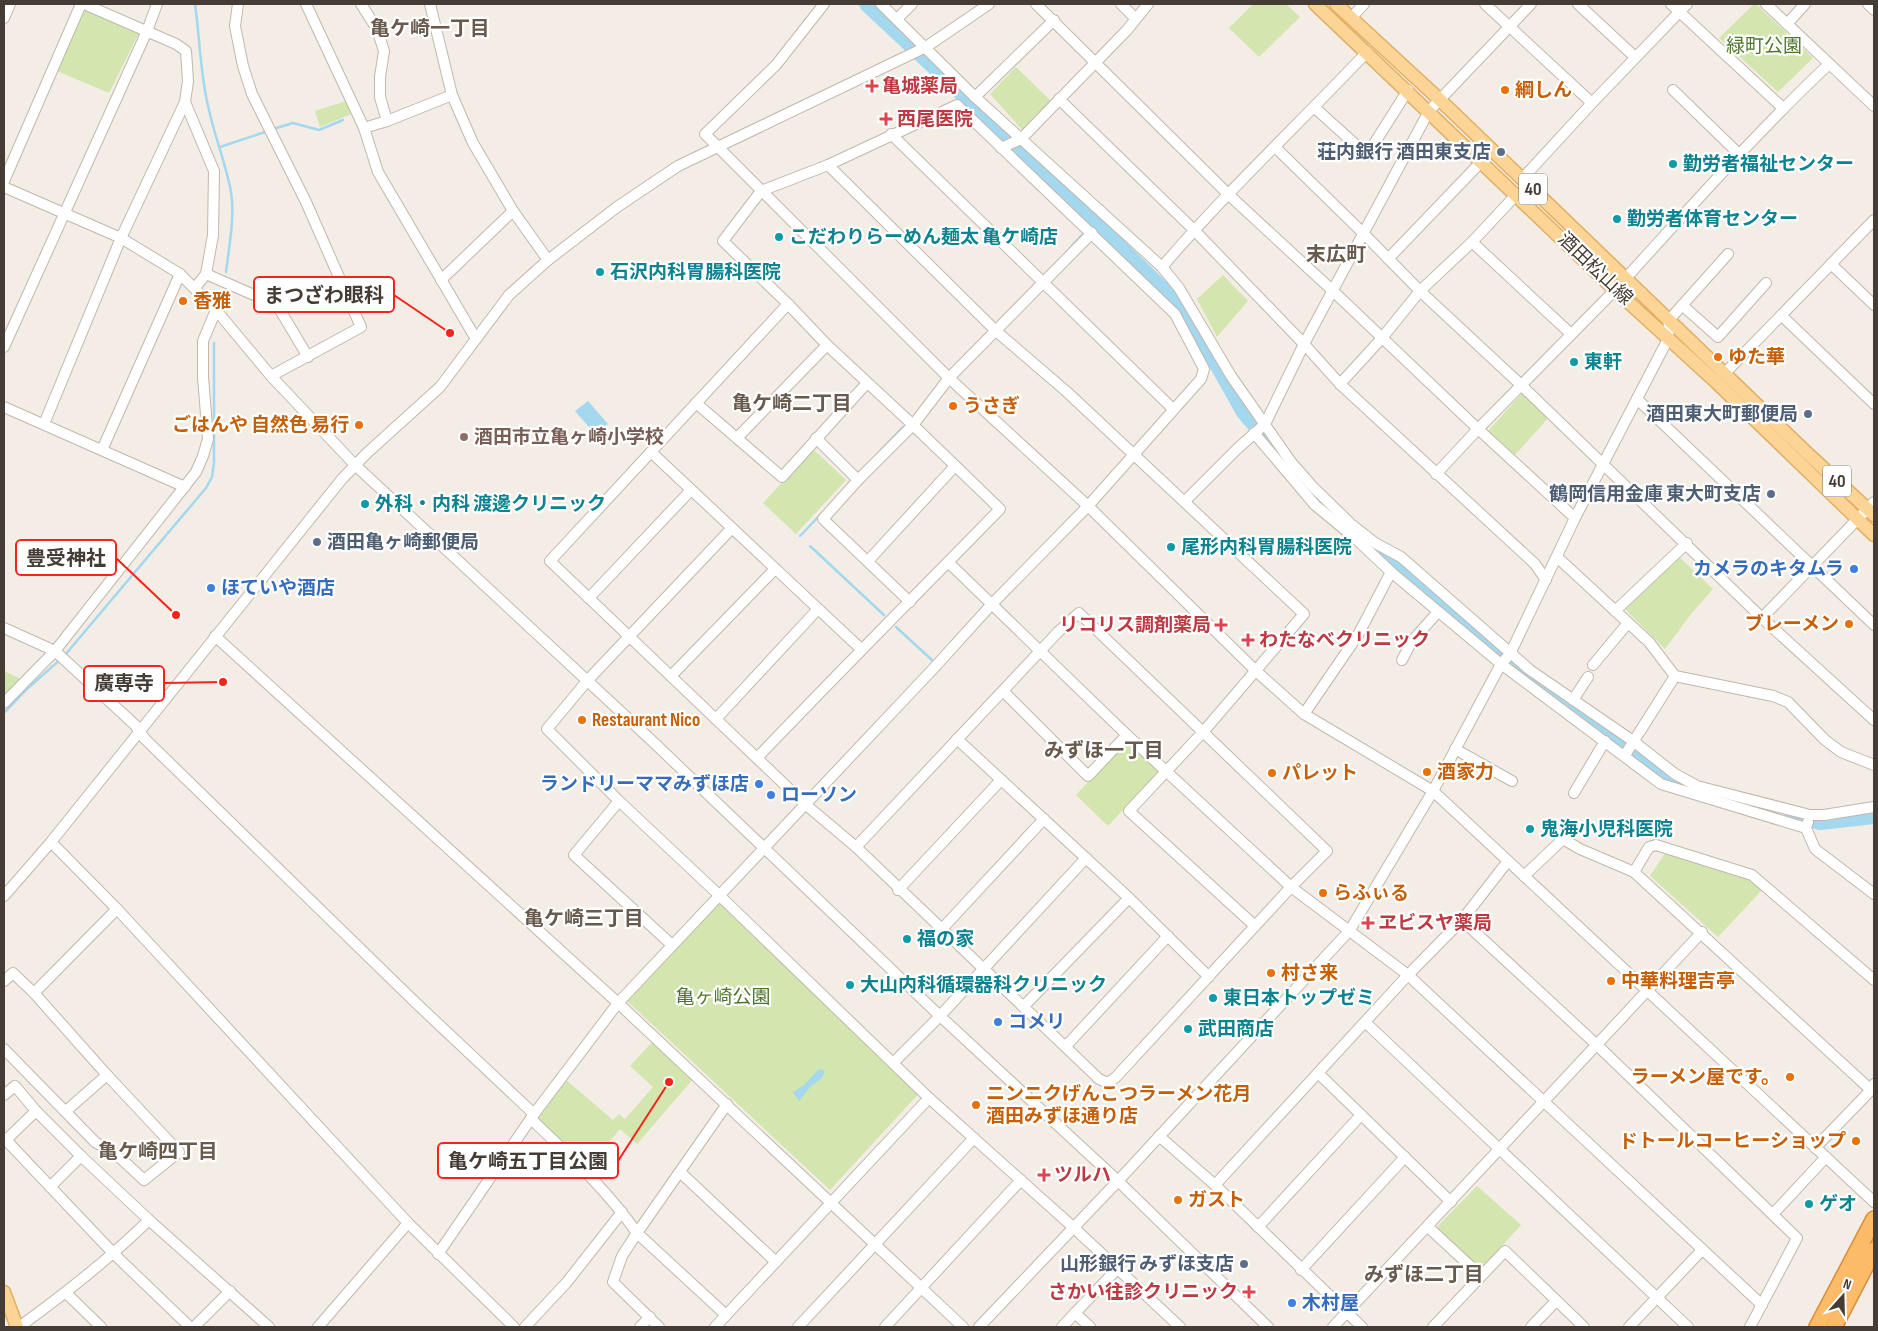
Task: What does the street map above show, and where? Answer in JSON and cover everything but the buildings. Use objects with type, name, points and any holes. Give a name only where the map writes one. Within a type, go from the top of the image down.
[{"type":"highway","points":[[1817,1327],[1874,1219]]},
{"type":"highway","points":[[1834,1327],[1874,1250]]},
{"type":"main road","name":"酒田松山線","points":[[1315,4],[1408,90],[1615,290],[1716,382],[1874,535]]},
{"type":"main road","name":"酒田松山線","points":[[1336,4],[1522,178],[1807,453],[1872,509]]},
{"type":"main road","points":[[4,1292],[18,1327]]},
{"type":"street","points":[[4,18],[10,4]]},
{"type":"street","points":[[4,181],[83,4],[176,44],[186,51],[188,81],[185,102],[121,238],[44,424]]},
{"type":"street","points":[[4,347],[147,31],[156,4]]},
{"type":"street","points":[[238,4],[235,26],[243,66],[252,94],[306,202],[362,327],[271,376]]},
{"type":"street","points":[[306,4],[364,128],[378,172],[476,339]]},
{"type":"street","points":[[361,4],[377,30],[384,51],[380,76],[380,97],[387,122]]},
{"type":"street","points":[[430,4],[452,95],[473,143],[513,211],[548,260]]},
{"type":"street","points":[[824,4],[776,66],[705,134],[949,378],[1088,506],[1256,670],[1304,714],[1433,791],[1874,1202]]},
{"type":"street","points":[[881,4],[975,97],[1162,267],[1179,288],[1231,376],[1291,462],[1313,487],[1352,525],[1375,543],[1401,556],[1510,654],[1530,670],[1633,741],[1674,774],[1698,786],[1810,815],[1824,815],[1874,807]]},
{"type":"street","points":[[897,19],[912,4]]},
{"type":"street","points":[[4,896],[51,842],[342,479],[440,387],[509,294],[548,260],[624,202],[678,166],[926,47],[990,4]]},
{"type":"street","points":[[1036,4],[1229,195],[1333,290],[1478,429],[1575,518]]},
{"type":"street","points":[[1121,4],[1135,18]]},
{"type":"street","points":[[1001,148],[1021,139],[1096,63],[1148,4]]},
{"type":"street","points":[[1350,18],[1364,4]]},
{"type":"street","points":[[1485,4],[1592,103]]},
{"type":"street","points":[[1185,501],[1265,424],[1304,344],[1429,111],[1532,4]]},
{"type":"street","points":[[1578,4],[1635,58]]},
{"type":"street","points":[[1671,4],[1783,108]]},
{"type":"street","points":[[1522,178],[1688,4]]},
{"type":"street","points":[[1766,4],[1874,106]]},
{"type":"street","points":[[1787,24],[1805,4]]},
{"type":"street","points":[[1868,4],[1874,10]]},
{"type":"street","points":[[975,97],[1054,20]]},
{"type":"street","points":[[1162,267],[1194,230],[1367,52]]},
{"type":"street","points":[[1625,279],[1739,154],[1829,64]]},
{"type":"street","points":[[1314,108],[1367,155],[1408,90]]},
{"type":"street","points":[[1673,90],[1739,154]]},
{"type":"street","points":[[364,128],[387,122],[452,95]]},
{"type":"street","points":[[1059,100],[1194,230],[1340,384],[1535,564],[1546,580]]},
{"type":"street","points":[[185,102],[214,172],[213,235],[206,274],[195,288]]},
{"type":"street","points":[[438,1254],[533,1116],[618,1003],[992,604],[1088,506],[1201,379],[1204,369],[1175,314],[957,105],[891,134],[828,165],[761,191],[723,240],[788,304],[827,346],[1000,509],[910,602],[861,649],[757,758]]},
{"type":"street","points":[[891,134],[1173,409]]},
{"type":"street","points":[[1275,147],[1420,291],[1687,543],[1762,618],[1874,720]]},
{"type":"street","points":[[1388,258],[1482,161]]},
{"type":"street","points":[[828,165],[996,331],[1067,392],[1304,614],[1204,731],[1129,811],[1255,926]]},
{"type":"street","points":[[4,187],[121,238],[180,274],[216,310],[271,376],[355,465],[1118,1181],[1268,1327]]},
{"type":"street","points":[[1340,384],[1382,338],[1420,291],[1472,242],[1516,195]]},
{"type":"street","points":[[441,280],[513,211]]},
{"type":"street","points":[[1725,373],[1874,220]]},
{"type":"street","points":[[910,602],[823,519],[858,480],[913,425],[949,378],[1092,234]]},
{"type":"street","points":[[1472,242],[1571,334]]},
{"type":"street","points":[[979,1327],[1118,1181],[1350,930],[1433,791],[1501,664],[1510,654],[1575,518],[1668,339],[1669,320],[1728,254]]},
{"type":"street","points":[[1831,264],[1874,305]]},
{"type":"street","points":[[102,450],[180,274]]},
{"type":"street","points":[[206,274],[277,305],[308,357]]},
{"type":"street","points":[[1682,305],[1718,337],[1766,284]]},
{"type":"street","points":[[1436,474],[1615,290]]},
{"type":"street","points":[[788,304],[550,561],[805,804],[856,847],[898,890],[1066,1046],[1099,1080],[1108,1083],[1116,1077],[1291,887],[1327,851],[1079,613],[1058,632],[856,847]]},
{"type":"street","points":[[4,703],[55,651],[196,472],[204,456],[208,439],[202,341],[216,310]]},
{"type":"street","points":[[1782,316],[1874,404]]},
{"type":"street","points":[[737,438],[827,346]]},
{"type":"street","points":[[696,403],[782,476],[867,383]]},
{"type":"street","points":[[1637,399],[1812,568],[1874,625]]},
{"type":"street","points":[[4,407],[185,487]]},
{"type":"street","points":[[1254,434],[1315,505],[1355,538],[1391,572],[1501,664],[1625,755],[1661,784],[1806,828]]},
{"type":"street","points":[[816,438],[858,480]]},
{"type":"street","points":[[651,452],[861,649]]},
{"type":"street","points":[[868,561],[955,466]]},
{"type":"street","points":[[589,598],[692,490]]},
{"type":"street","points":[[1762,618],[1858,519],[1872,509]]},
{"type":"street","points":[[732,528],[628,636],[547,729],[619,801],[929,1098],[1118,1268],[1180,1327]]},
{"type":"street","points":[[1615,611],[1687,543]]},
{"type":"street","points":[[1556,557],[1650,642],[1675,676],[1773,696],[1788,702],[1825,740],[1841,752],[1874,765]]},
{"type":"street","points":[[948,562],[1166,772],[1291,887],[1408,974],[1762,1305]]},
{"type":"street","points":[[671,676],[775,568]]},
{"type":"street","points":[[1304,714],[1358,635],[1391,572]]},
{"type":"street","points":[[716,719],[818,609]]},
{"type":"street","points":[[1402,660],[1412,641],[1438,612]]},
{"type":"street","points":[[1593,665],[1628,623]]},
{"type":"street","points":[[4,628],[55,651],[135,725],[144,739],[533,1116],[622,1212],[637,1233],[726,1315]]},
{"type":"street","points":[[215,636],[618,1003],[963,1327]]},
{"type":"street","points":[[1625,755],[1675,676]]},
{"type":"street","points":[[1573,700],[1588,678]]},
{"type":"street","points":[[1003,691],[1088,776],[1127,735]]},
{"type":"street","points":[[957,739],[1129,898],[1209,977]]},
{"type":"street","points":[[1574,793],[1605,741]]},
{"type":"street","points":[[1455,749],[1512,782]]},
{"type":"street","points":[[898,890],[1001,780]]},
{"type":"street","points":[[619,801],[574,855],[672,945]]},
{"type":"street","points":[[1810,815],[1806,828],[1815,849],[1874,894]]},
{"type":"street","points":[[941,930],[1044,819]]},
{"type":"street","points":[[1524,876],[1563,839],[1580,849],[1634,872],[1873,1087],[1816,1148]]},
{"type":"street","points":[[51,842],[117,909],[408,1223],[514,1327]]},
{"type":"street","points":[[1634,872],[1649,847],[1656,845],[1752,875],[1874,980]]},
{"type":"street","points":[[893,1063],[940,1016],[1086,858]]},
{"type":"street","points":[[1215,1185],[1408,974],[1462,920],[1508,861]]},
{"type":"street","points":[[1022,1007],[1129,898]]},
{"type":"street","points":[[34,992],[117,909]]},
{"type":"street","points":[[1462,920],[1597,1045],[1797,1238],[1750,1327]]},
{"type":"street","points":[[1334,1327],[1702,932]]},
{"type":"street","points":[[1066,1046],[1168,936]]},
{"type":"street","points":[[4,981],[13,972],[34,992],[107,1075],[179,1152],[144,1180],[116,1154],[95,1142],[4,1048]]},
{"type":"street","points":[[1365,1022],[1688,1327]]},
{"type":"street","points":[[1318,1073],[1451,1202]]},
{"type":"street","points":[[66,1111],[107,1075]]},
{"type":"street","points":[[4,1095],[15,1086],[81,1156],[149,1220],[269,1327]]},
{"type":"street","points":[[715,1327],[929,1098]]},
{"type":"street","points":[[659,1327],[613,1282],[622,1256],[681,1173],[726,1104]]},
{"type":"street","points":[[36,1110],[5,1139],[114,1254],[190,1327]]},
{"type":"street","points":[[1258,1227],[1361,1115]]},
{"type":"street","points":[[1160,1136],[1215,1185],[1362,1327]]},
{"type":"street","points":[[798,1327],[974,1138]]},
{"type":"street","points":[[50,1187],[81,1156]]},
{"type":"street","points":[[1302,1270],[1405,1157]]},
{"type":"street","points":[[1772,1214],[1826,1157]]},
{"type":"street","points":[[681,1173],[776,1262]]},
{"type":"street","points":[[885,1327],[1021,1180]]},
{"type":"street","points":[[525,1327],[567,1282],[622,1212]]},
{"type":"street","points":[[18,1327],[66,1293],[114,1254],[149,1220]]},
{"type":"street","points":[[318,1327],[408,1223]]},
{"type":"street","points":[[1428,1226],[1481,1276]]},
{"type":"street","points":[[1629,1327],[1702,1250]]},
{"type":"street","points":[[1433,1327],[1505,1251],[1584,1327]]},
{"type":"street","points":[[1062,1327],[1118,1268]]},
{"type":"street","points":[[194,1327],[230,1291]]},
{"type":"street","points":[[66,1293],[101,1327]]},
{"type":"street","points":[[1531,1327],[1556,1301]]},
{"type":"street","points":[[1075,1313],[1090,1327]]},
{"type":"street","points":[[640,1327],[650,1317]]},
{"type":"green space","points":[[1253,4],[1286,4],[1300,17],[1259,57],[1229,28]]},
{"type":"green space","name":"緑町公園","points":[[1754,4],[1813,58],[1778,92],[1719,38]]},
{"type":"green space","points":[[83,8],[140,31],[109,93],[57,71]]},
{"type":"green space","points":[[1016,67],[1053,103],[1026,134],[990,94]]},
{"type":"green space","points":[[346,101],[351,114],[320,127],[315,111]]},
{"type":"green space","points":[[1223,275],[1248,301],[1217,337],[1197,299]]},
{"type":"green space","points":[[1523,392],[1550,416],[1514,456],[1488,431]]},
{"type":"green space","points":[[813,449],[846,480],[796,534],[763,503]]},
{"type":"green space","points":[[1677,555],[1713,589],[1691,614],[1665,649],[1625,609]]},
{"type":"green space","points":[[4,671],[21,679],[4,697]]},
{"type":"green space","points":[[1127,740],[1159,771],[1108,826],[1076,795]]},
{"type":"green space","points":[[1666,852],[1749,878],[1762,890],[1718,937],[1650,876]]},
{"type":"green space","name":"亀ヶ崎公園","points":[[720,900],[922,1090],[830,1190],[625,999]]},
{"type":"green space","points":[[654,1040],[694,1078],[637,1144],[620,1129],[587,1169],[537,1121],[565,1079],[613,1120],[619,1114],[625,1119],[653,1087],[630,1066]]},
{"type":"green space","points":[[1477,1186],[1521,1225],[1480,1270],[1437,1227]]},
{"type":"water","points":[[588,401],[608,424],[595,434],[575,411]]},
{"type":"water","points":[[819,1069],[825,1071],[822,1078],[811,1086],[799,1101],[793,1092],[804,1085]]},
{"type":"waterway","points":[[195,4],[206,97],[231,192],[232,222],[226,272]]},
{"type":"waterway","points":[[867,4],[948,80],[1182,308],[1208,348],[1244,412],[1298,476]]},
{"type":"waterway","points":[[273,129],[293,123],[319,130],[343,120]]},
{"type":"waterway","points":[[220,147],[268,131]]},
{"type":"waterway","points":[[1070,248],[1082,235]]},
{"type":"waterway","points":[[65,655],[206,488],[212,477],[214,463],[214,343]]},
{"type":"waterway","points":[[881,450],[903,427]]},
{"type":"waterway","points":[[800,536],[821,514]]},
{"type":"waterway","points":[[1363,537],[1460,624],[1521,674],[1608,731],[1670,777],[1680,783],[1706,792]]},
{"type":"waterway","points":[[810,546],[884,615]]},
{"type":"waterway","points":[[896,627],[932,660]]},
{"type":"waterway","points":[[4,713],[28,688],[61,659]]},
{"type":"waterway","points":[[1793,815],[1820,822],[1874,816]]},
{"type":"place","name":"亀城薬局","points":[[872,86]]},
{"type":"place","name":"綱しん","points":[[1505,90]]},
{"type":"place","name":"西尾医院","points":[[886,119]]},
{"type":"place","name":"荘内銀行 酒田東支店","points":[[1501,152]]},
{"type":"place","name":"勤労者福祉センター","points":[[1673,164]]},
{"type":"place","name":"勤労者体育センター","points":[[1617,219]]},
{"type":"place","name":"こだわりらーめん麺太 亀ケ崎店","points":[[779,237]]},
{"type":"place","name":"石沢内科胃腸科医院","points":[[600,272]]},
{"type":"place","name":"香雅","points":[[183,301]]},
{"type":"place","name":"まつざわ眼科","points":[[450,333]]},
{"type":"place","name":"ゆた華","points":[[1718,357]]},
{"type":"place","name":"東軒","points":[[1574,362]]},
{"type":"place","name":"うさぎ","points":[[953,406]]},
{"type":"place","name":"酒田東大町郵便局","points":[[1808,414]]},
{"type":"place","name":"ごはんや 自然色 易行","points":[[359,425]]},
{"type":"place","name":"酒田市立亀ヶ崎小学校","points":[[464,437]]},
{"type":"place","name":"鶴岡信用金庫 東大町支店","points":[[1771,494]]},
{"type":"place","name":"外科・内科 渡邊クリニック","points":[[365,504]]},
{"type":"place","name":"酒田亀ヶ崎郵便局","points":[[317,542]]},
{"type":"place","name":"尾形内科胃腸科医院","points":[[1171,547]]},
{"type":"place","name":"カメラのキタムラ","points":[[1854,569]]},
{"type":"place","name":"ほていや酒店","points":[[211,588]]},
{"type":"place","name":"豊受神社","points":[[176,615]]},
{"type":"place","name":"ブレーメン","points":[[1849,624]]},
{"type":"place","name":"リコリス調剤薬局","points":[[1221,625]]},
{"type":"place","name":"わたなべクリニック","points":[[1248,640]]},
{"type":"place","name":"廣専寺","points":[[223,682]]},
{"type":"place","name":"Restaurant Nico","points":[[582,720]]},
{"type":"place","name":"酒家力","points":[[1427,772]]},
{"type":"place","name":"パレット","points":[[1272,773]]},
{"type":"place","name":"ランドリーママみずほ店","points":[[759,784]]},
{"type":"place","name":"ローソン","points":[[771,795]]},
{"type":"place","name":"鬼海小児科医院","points":[[1530,829]]},
{"type":"place","name":"らふぃる","points":[[1323,893]]},
{"type":"place","name":"ヱビスヤ薬局","points":[[1368,923]]},
{"type":"place","name":"福の家","points":[[907,939]]},
{"type":"place","name":"村さ来","points":[[1271,973]]},
{"type":"place","name":"中華料理吉亭","points":[[1611,981]]},
{"type":"place","name":"大山内科循環器科クリニック","points":[[850,985]]},
{"type":"place","name":"東日本トップゼミ","points":[[1213,998]]},
{"type":"place","name":"コメリ","points":[[998,1022]]},
{"type":"place","name":"武田商店","points":[[1188,1029]]},
{"type":"place","name":"ラーメン屋です。","points":[[1790,1077]]},
{"type":"place","name":"亀ケ崎五丁目公園","points":[[669,1082]]},
{"type":"place","name":"ニンニクげんこつラーメン花月 酒田みずほ通り店","points":[[976,1105]]},
{"type":"place","name":"ドトールコーヒーショップ","points":[[1856,1141]]},
{"type":"place","name":"ツルハ","points":[[1044,1175]]},
{"type":"place","name":"ガスト","points":[[1178,1200]]},
{"type":"place","name":"ゲオ","points":[[1809,1204]]},
{"type":"place","name":"山形銀行 みずほ支店","points":[[1244,1264]]},
{"type":"place","name":"さかい往診クリニック","points":[[1249,1292]]},
{"type":"place","name":"木村屋","points":[[1292,1303]]},
{"type":"district","name":"亀ケ崎一丁目","points":[[430,29]]},
{"type":"district","name":"末広町","points":[[1336,255]]},
{"type":"district","name":"亀ケ崎二丁目","points":[[792,404]]},
{"type":"district","name":"みずほ一丁目","points":[[1104,751]]},
{"type":"district","name":"亀ケ崎三丁目","points":[[584,919]]},
{"type":"district","name":"亀ケ崎四丁目","points":[[158,1152]]},
{"type":"district","name":"みずほ二丁目","points":[[1424,1275]]}]
